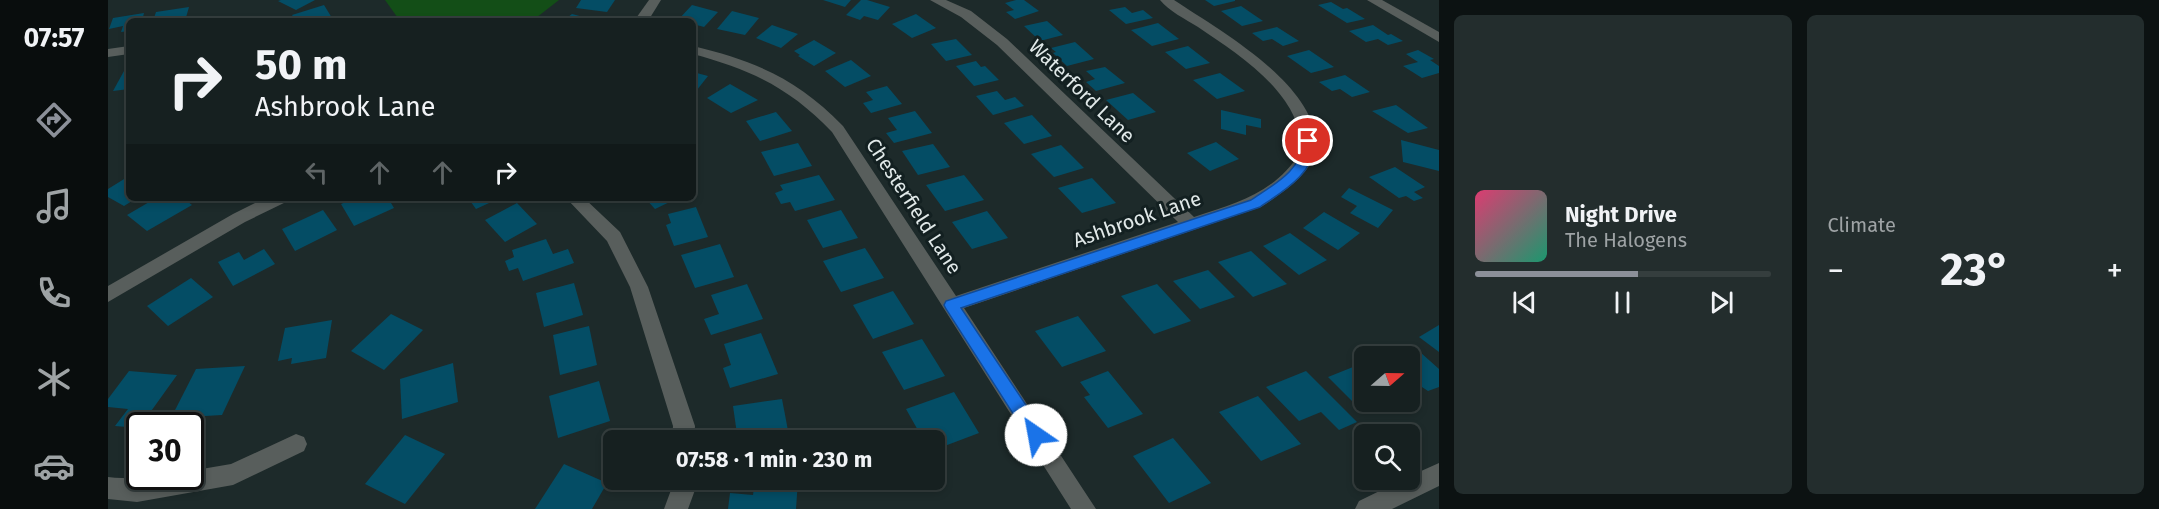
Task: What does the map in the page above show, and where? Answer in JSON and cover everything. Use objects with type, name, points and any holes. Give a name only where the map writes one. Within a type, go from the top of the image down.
[{"type":"street","points":[[643,18],[655,0]]},
{"type":"street","name":"Waterford Lane","points":[[936,0],[966,14],[987,30],[1190,224]]},
{"type":"street","name":"Ashbrook Lane","points":[[951,305],[1255,203],[1291,180],[1309,151],[1307,126],[1296,103],[1257,65],[1166,0]]},
{"type":"street","points":[[1373,0],[1439,38]]},
{"type":"street","points":[[108,53],[126,50]]},
{"type":"street","name":"Chesterfield Lane","points":[[696,51],[741,62],[770,74],[799,91],[838,129],[1084,509]]},
{"type":"street","points":[[111,288],[274,201]]},
{"type":"street","points":[[577,201],[614,237],[639,286],[684,430]]},
{"type":"street","points":[[108,488],[137,491],[233,474],[296,444]]},
{"type":"street","points":[[1368,509],[1439,474]]},
{"type":"street","points":[[676,509],[683,490]]},
{"type":"green space","points":[[385,0],[559,0],[536,18],[398,18]]},
{"type":"building","points":[[315,0],[296,10],[278,1]]},
{"type":"building","points":[[581,0],[615,0],[607,12],[576,8]]},
{"type":"building","points":[[823,0],[851,0],[845,7]]},
{"type":"building","points":[[861,0],[890,7],[878,20],[864,16],[860,20],[846,15]]},
{"type":"building","points":[[1024,0],[1039,11],[1015,19],[1006,12],[1014,10],[1005,3]]},
{"type":"building","points":[[1205,0],[1235,0],[1235,1],[1214,6]]},
{"type":"building","points":[[1331,2],[1365,19],[1347,23],[1318,5]]},
{"type":"building","points":[[324,5],[332,18],[294,18],[292,15]]},
{"type":"building","points":[[692,5],[718,12],[704,27],[696,25],[696,18],[680,18]]},
{"type":"building","points":[[1241,6],[1263,21],[1242,26],[1221,11]]},
{"type":"building","points":[[189,7],[186,18],[154,18],[156,12]]},
{"type":"building","points":[[1125,7],[1132,13],[1143,10],[1153,18],[1126,24],[1109,10]]},
{"type":"building","points":[[732,11],[759,18],[745,35],[717,29]]},
{"type":"building","points":[[144,13],[143,18],[126,18],[126,31],[121,32],[123,26],[109,29],[113,18]]},
{"type":"building","points":[[572,14],[587,18],[567,18]]},
{"type":"building","points":[[916,14],[936,28],[912,38],[892,24]]},
{"type":"building","points":[[1047,21],[1063,35],[1040,41],[1024,26]]},
{"type":"building","points":[[1158,23],[1179,39],[1152,46],[1131,30]]},
{"type":"building","points":[[772,25],[798,34],[781,48],[756,38]]},
{"type":"building","points":[[1373,25],[1403,41],[1388,45],[1378,39],[1366,42],[1349,31]]},
{"type":"building","points":[[1277,27],[1299,41],[1283,46],[1272,39],[1263,41],[1252,33]]},
{"type":"building","points":[[956,39],[972,55],[946,61],[931,44]]},
{"type":"building","points":[[814,40],[836,53],[814,66],[794,51]]},
{"type":"building","points":[[1075,42],[1094,59],[1067,66],[1053,53],[1056,52],[1051,48]]},
{"type":"building","points":[[1188,46],[1210,63],[1186,69],[1165,52]]},
{"type":"building","points":[[1309,50],[1334,67],[1311,73],[1287,56]]},
{"type":"building","points":[[1418,50],[1434,59],[1430,60],[1439,66],[1439,73],[1422,78],[1403,66],[1418,62],[1406,54]]},
{"type":"building","points":[[851,60],[871,76],[845,87],[825,71]]},
{"type":"building","points":[[976,61],[981,67],[985,66],[999,80],[974,86],[956,66]]},
{"type":"building","points":[[1105,67],[1125,83],[1096,91],[1086,82],[1095,79],[1086,71]]},
{"type":"building","points":[[126,71],[126,89],[113,91]]},
{"type":"building","points":[[696,73],[708,76],[696,91]]},
{"type":"building","points":[[1220,73],[1245,91],[1217,99],[1193,80]]},
{"type":"building","points":[[1345,75],[1370,92],[1352,97],[1340,89],[1332,91],[1319,82]]},
{"type":"building","points":[[730,84],[758,100],[731,113],[707,98]]},
{"type":"building","points":[[887,86],[902,104],[871,113],[863,103],[873,100],[866,92]]},
{"type":"building","points":[[997,91],[1005,100],[1015,97],[1024,106],[993,115],[976,96]]},
{"type":"building","points":[[1133,93],[1156,112],[1128,120],[1106,100]]},
{"type":"building","points":[[1396,105],[1428,128],[1408,133],[1372,111]]},
{"type":"building","points":[[1221,110],[1261,119],[1261,128],[1246,125],[1246,135],[1221,129]]},
{"type":"building","points":[[915,111],[932,133],[894,143],[886,133],[897,130],[888,118]]},
{"type":"building","points":[[776,112],[792,131],[760,141],[746,121]]},
{"type":"building","points":[[1032,115],[1052,136],[1024,144],[1004,123]]},
{"type":"building","points":[[1401,140],[1439,150],[1439,171],[1403,162]]},
{"type":"building","points":[[1216,142],[1239,159],[1210,171],[1187,153]]},
{"type":"building","points":[[798,143],[812,166],[774,176],[761,152]]},
{"type":"building","points":[[933,144],[950,167],[918,175],[902,151]]},
{"type":"building","points":[[1061,145],[1084,168],[1054,177],[1031,154]]},
{"type":"building","points":[[1395,167],[1425,187],[1414,192],[1423,198],[1414,201],[1406,196],[1399,198],[1369,177]]},
{"type":"building","points":[[819,175],[835,200],[795,211],[790,202],[781,204],[775,193],[783,190],[780,185]]},
{"type":"building","points":[[964,175],[984,200],[945,211],[926,185]]},
{"type":"building","points":[[126,178],[126,201],[132,201],[124,206],[108,197],[108,189]]},
{"type":"building","points":[[1092,178],[1116,203],[1082,213],[1058,188]]},
{"type":"building","points":[[1349,188],[1393,210],[1378,228],[1350,213],[1357,206],[1341,197]]},
{"type":"building","points":[[151,201],[187,201],[192,205],[147,231],[127,215]]},
{"type":"building","points":[[348,201],[390,201],[394,208],[354,226],[341,204]]},
{"type":"building","points":[[470,201],[493,201],[476,209]]},
{"type":"building","points":[[648,201],[672,201],[655,209]]},
{"type":"building","points":[[517,203],[537,224],[505,242],[485,220]]},
{"type":"building","points":[[696,207],[708,237],[674,246],[666,225],[671,223],[668,214]]},
{"type":"building","points":[[323,210],[337,230],[295,251],[282,229]]},
{"type":"building","points":[[841,210],[858,238],[823,248],[807,220]]},
{"type":"building","points":[[987,211],[1008,238],[972,249],[952,222]]},
{"type":"building","points":[[1324,212],[1360,233],[1338,250],[1303,228]]},
{"type":"building","points":[[1290,233],[1327,260],[1299,275],[1263,246]]},
{"type":"building","points":[[546,239],[553,254],[568,249],[574,263],[523,281],[518,268],[509,271],[505,261],[514,257],[512,250]]},
{"type":"building","points":[[720,244],[734,277],[695,288],[681,255]]},
{"type":"building","points":[[865,248],[884,278],[841,292],[823,261]]},
{"type":"building","points":[[264,249],[275,264],[233,286],[218,262],[239,252],[244,260]]},
{"type":"building","points":[[1251,251],[1287,284],[1253,297],[1218,262]]},
{"type":"building","points":[[1208,270],[1235,297],[1200,309],[1173,281]]},
{"type":"building","points":[[191,278],[213,297],[168,326],[147,306]]},
{"type":"building","points":[[574,283],[583,315],[544,327],[536,293]]},
{"type":"building","points":[[747,284],[763,319],[711,335],[704,319],[719,314],[711,295]]},
{"type":"building","points":[[1157,284],[1191,321],[1154,334],[1121,296]]},
{"type":"building","points":[[893,291],[914,324],[873,339],[853,305]]},
{"type":"building","points":[[391,314],[423,330],[384,370],[351,351]]},
{"type":"building","points":[[1078,316],[1106,351],[1062,367],[1035,331]]},
{"type":"building","points":[[332,320],[326,358],[291,364],[292,358],[278,361],[285,328]]},
{"type":"building","points":[[1439,325],[1439,352],[1419,337]]},
{"type":"building","points":[[589,326],[597,365],[560,375],[553,335]]},
{"type":"building","points":[[761,333],[778,374],[730,388],[723,368],[731,365],[724,344]]},
{"type":"building","points":[[922,339],[945,376],[904,390],[882,352]]},
{"type":"building","points":[[1420,352],[1439,369],[1439,387],[1428,391],[1420,388]]},
{"type":"building","points":[[453,363],[458,402],[402,419],[400,379]]},
{"type":"building","points":[[245,366],[222,415],[204,416],[204,412],[174,412],[196,369]]},
{"type":"building","points":[[1354,367],[1354,403],[1328,377]]},
{"type":"building","points":[[129,371],[177,375],[150,412],[126,412],[126,427],[115,426],[128,409],[108,407],[108,399]]},
{"type":"building","points":[[1108,371],[1143,414],[1108,428],[1084,397],[1090,395],[1080,382]]},
{"type":"building","points":[[1306,371],[1357,422],[1339,430],[1321,412],[1299,421],[1266,387]]},
{"type":"building","points":[[599,381],[610,421],[558,438],[549,396]]},
{"type":"building","points":[[954,392],[979,433],[945,446],[945,430],[918,430],[906,409]]},
{"type":"building","points":[[1258,396],[1301,444],[1261,461],[1219,412]]},
{"type":"building","points":[[782,399],[788,430],[736,430],[733,406]]},
{"type":"building","points":[[405,435],[445,454],[405,504],[365,484]]},
{"type":"building","points":[[1173,438],[1211,483],[1169,503],[1133,456]]},
{"type":"building","points":[[564,464],[603,481],[603,490],[592,509],[535,509]]},
{"type":"building","points":[[754,490],[797,490],[796,509],[728,509],[730,493],[753,495]]},
{"type":"route","points":[[1036,435],[951,305],[1255,203],[1291,180],[1309,151],[1308,141]]}]
